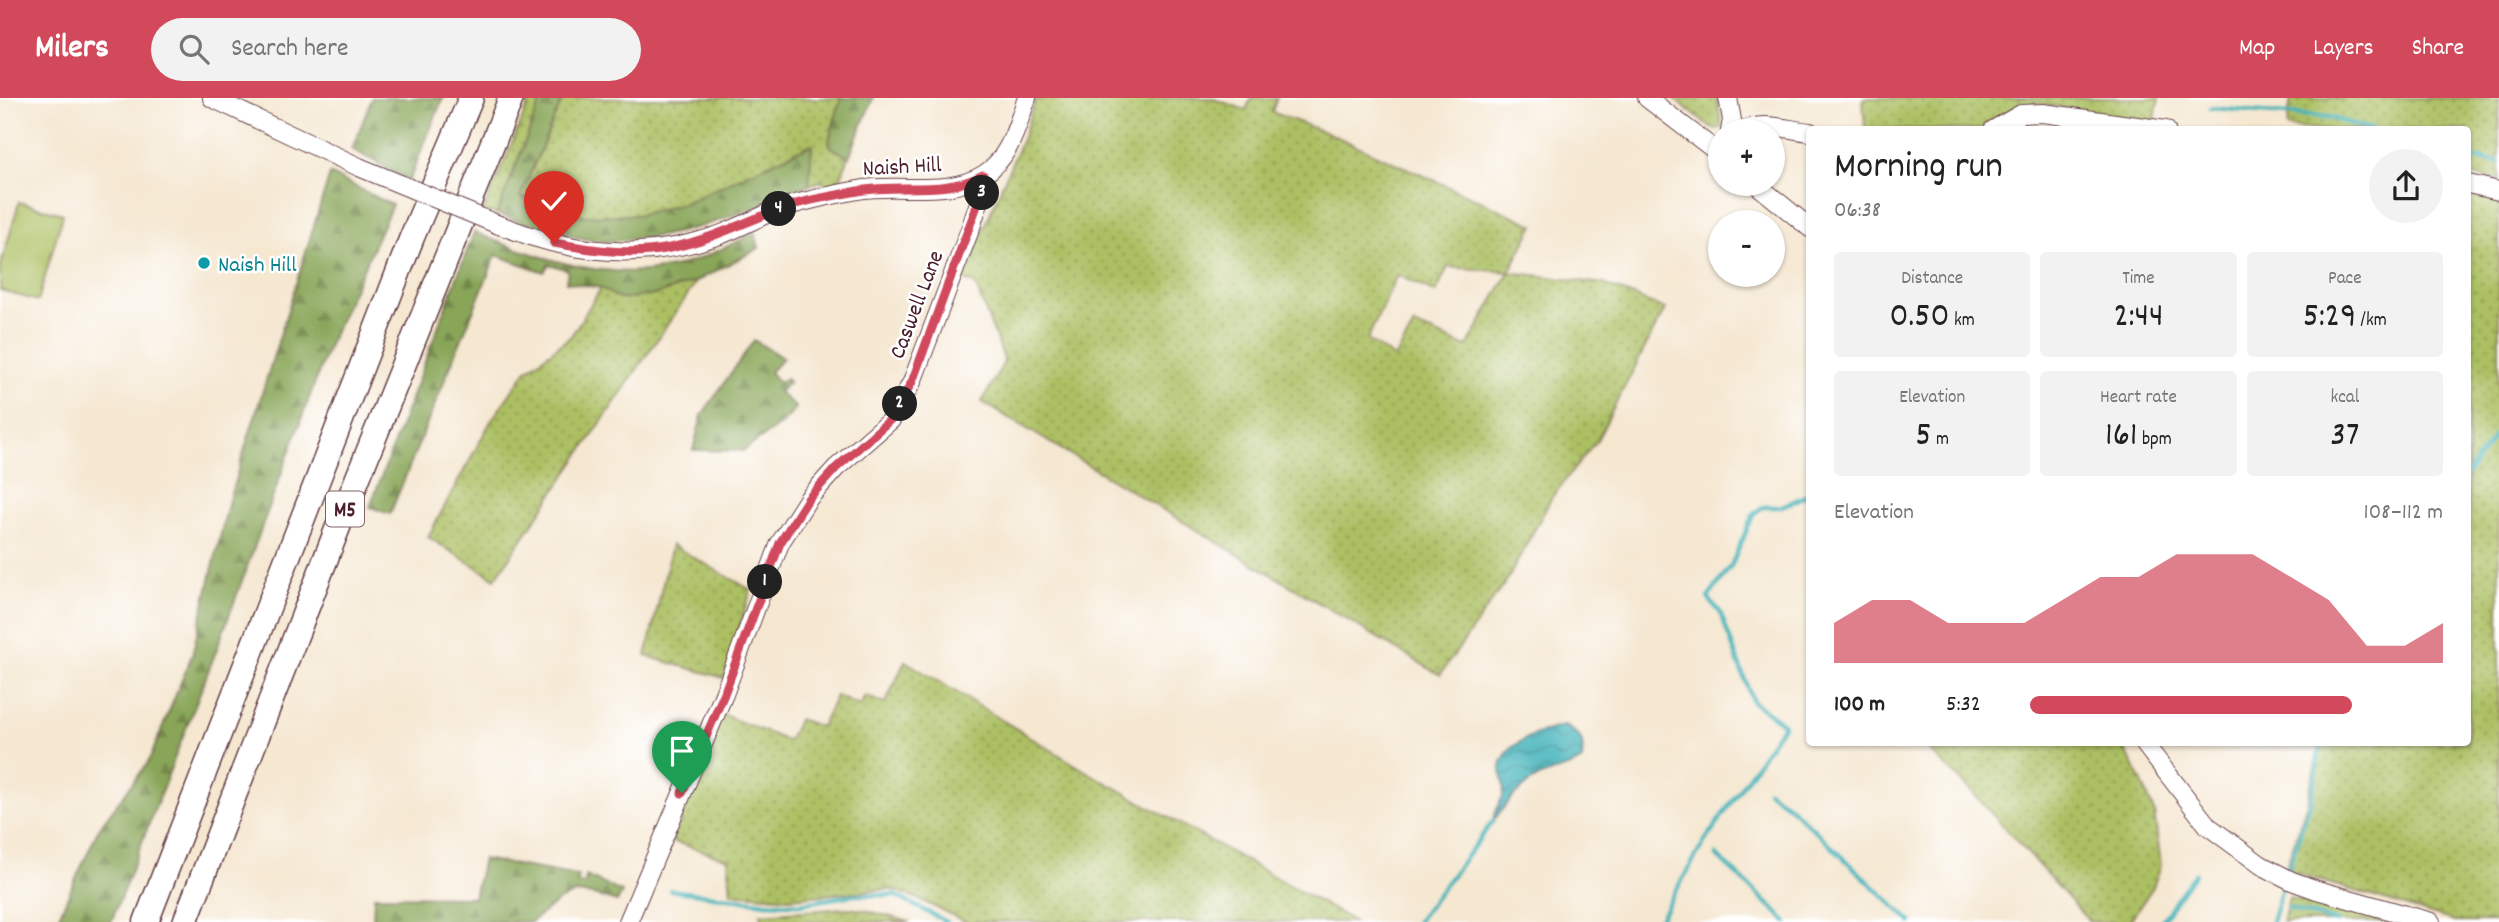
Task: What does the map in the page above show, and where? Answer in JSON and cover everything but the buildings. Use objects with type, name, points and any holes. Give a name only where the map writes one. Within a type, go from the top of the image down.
[{"type":"highway","name":"M5","points":[[146,922],[412,237],[471,98]]},
{"type":"highway","name":"M5","points":[[185,922],[348,501],[510,98]]},
{"type":"street","name":"Naish Hill","points":[[212,98],[359,167],[499,225],[554,243],[606,252],[667,249],[718,236],[777,210],[875,187],[955,187],[983,175]]},
{"type":"street","points":[[983,175],[996,166],[1003,156],[1027,98]]},
{"type":"street","points":[[1647,98],[1708,144]]},
{"type":"street","points":[[1728,98],[1732,119]]},
{"type":"street","points":[[2000,126],[2021,114],[2043,113],[2137,126]]},
{"type":"street","points":[[1785,128],[1806,131]]},
{"type":"street","name":"Caswell Lane","points":[[628,922],[724,694],[780,543],[808,499],[836,468],[891,419],[912,382],[985,184],[983,175]]},
{"type":"street","points":[[2471,185],[2499,191]]},
{"type":"street","points":[[1771,196],[1806,225]]},
{"type":"street","points":[[2146,746],[2208,826],[2261,865],[2292,881],[2431,922]]},
{"type":"green space","points":[[372,98],[443,98],[409,181],[352,149]]},
{"type":"green space","points":[[531,98],[542,98],[497,214],[483,211]]},
{"type":"green space","points":[[542,98],[563,98],[520,197],[584,216],[637,215],[685,203],[812,144],[809,185],[708,224],[645,238],[601,241],[575,237],[497,214]]},
{"type":"green space","points":[[563,98],[841,98],[829,141],[831,147],[849,157],[837,187],[825,185],[822,181],[809,185],[812,144],[685,203],[637,215],[584,216],[520,197]]},
{"type":"green space","points":[[841,98],[873,98],[849,157],[831,147],[829,140]]},
{"type":"green space","points":[[1036,98],[1211,98],[1246,110],[1251,98],[1277,98],[1272,112],[1335,136],[1534,225],[1509,272],[1604,284],[1665,309],[1597,440],[1552,497],[1509,577],[1440,675],[982,402],[1004,362],[975,284],[962,279],[1023,137]],"holes":[[[1448,267],[1509,272],[1467,347],[1414,325],[1395,358],[1367,340],[1397,275],[1436,293]]]},
{"type":"green space","points":[[1673,98],[1717,98],[1721,119],[1708,119],[1708,126]]},
{"type":"green space","points":[[1863,98],[2159,98],[2154,125],[2037,103],[2021,106],[1985,126],[1865,126]]},
{"type":"green space","points":[[2291,98],[2499,98],[2499,180],[2471,175],[2471,126],[2287,126]]},
{"type":"green space","points":[[330,174],[392,205],[328,347],[218,646],[111,922],[56,922],[99,828],[149,761],[192,655],[229,500]]},
{"type":"green space","points":[[2471,195],[2499,200],[2499,922],[2458,922],[2285,870],[2308,800],[2319,746],[2471,746]]},
{"type":"green space","points":[[19,202],[63,214],[38,301],[0,290],[0,268]]},
{"type":"green space","points":[[474,232],[551,260],[634,272],[687,263],[755,233],[759,248],[697,281],[654,295],[620,299],[601,288],[566,282],[568,270],[549,264],[544,272],[496,255],[390,514],[370,507]]},
{"type":"green space","points":[[697,281],[495,579],[428,537],[491,421],[526,371],[571,336],[601,288],[620,299],[654,295]]},
{"type":"green space","points":[[754,340],[783,358],[770,372],[779,383],[786,378],[789,382],[779,392],[796,408],[783,423],[743,451],[693,450],[702,415]]},
{"type":"green space","points":[[672,545],[751,590],[724,678],[646,656]]},
{"type":"green space","points":[[905,661],[1084,770],[1355,922],[966,922],[914,897],[890,889],[790,898],[731,893],[728,859],[672,841],[721,714],[788,741],[799,719],[821,727],[836,696],[860,706],[865,696],[885,704]]},
{"type":"green space","points":[[1924,746],[2123,746],[2154,812],[2161,865],[2153,887],[2129,922],[2090,922],[1966,785]]},
{"type":"green space","points":[[483,859],[578,876],[577,883],[585,884],[586,876],[622,892],[617,902],[575,893],[560,900],[531,922],[373,922],[374,896],[474,897]]},
{"type":"green space","points":[[2289,898],[2395,922],[2283,922]]},
{"type":"green space","points":[[846,908],[865,910],[910,922],[762,922],[761,914]]},
{"type":"water","points":[[1564,726],[1581,739],[1582,760],[1541,776],[1527,785],[1509,801],[1493,821],[1504,792],[1501,767],[1509,751],[1536,734]]},
{"type":"waterway","points":[[2210,108],[2328,117],[2359,126]]},
{"type":"waterway","points":[[2471,157],[2499,162]]},
{"type":"waterway","points":[[2471,469],[2499,429]]},
{"type":"waterway","points":[[1658,922],[1703,844],[1784,724],[1753,702],[1720,612],[1708,598],[1731,566],[1754,513],[1763,507],[1779,507],[1806,495]]},
{"type":"waterway","points":[[2287,872],[2312,797],[2322,746]]},
{"type":"waterway","points":[[1768,791],[1790,807],[1911,922]]},
{"type":"waterway","points":[[1417,922],[1493,821]]},
{"type":"waterway","points":[[1716,855],[1787,922]]},
{"type":"waterway","points":[[2161,922],[2195,873]]},
{"type":"waterway","points":[[2272,922],[2284,881]]},
{"type":"waterway","points":[[670,890],[766,903],[800,904],[853,895],[894,895],[947,922]]},
{"type":"waterway","points":[[2288,908],[2337,922]]},
{"type":"place","name":"Naish Hill","points":[[204,263]]},
{"type":"route","points":[[554,243],[606,252],[667,249],[718,236],[777,210],[846,193],[875,187],[955,187],[983,175],[985,184],[971,227],[912,382],[891,419],[836,468],[808,499],[780,543],[724,694],[682,793]]}]
